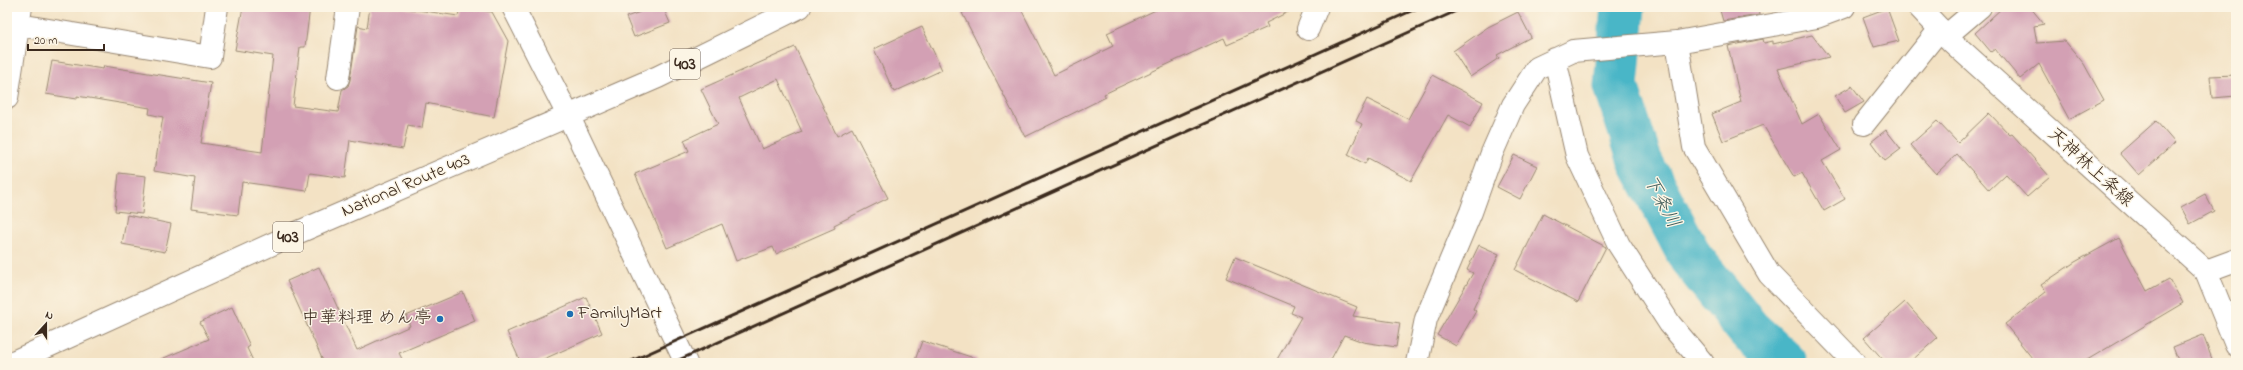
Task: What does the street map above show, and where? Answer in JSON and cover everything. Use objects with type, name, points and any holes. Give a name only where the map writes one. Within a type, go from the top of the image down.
[{"type":"main road","points":[[7,98],[15,18],[210,57],[217,7]]},
{"type":"main road","points":[[338,78],[348,7]]},
{"type":"main road","points":[[513,7],[569,117],[686,363]]},
{"type":"main road","name":"National Route 403","points":[[11,363],[292,235],[658,78],[800,7]]},
{"type":"main road","points":[[1308,29],[1317,7]]},
{"type":"main road","points":[[1417,363],[1426,319],[1471,212],[1492,153],[1510,112],[1537,68],[1564,55],[1677,42],[1817,16],[1844,7]]},
{"type":"main road","name":"天神林上条線","points":[[1919,7],[1943,32],[2206,271],[2236,344]]},
{"type":"main road","points":[[1864,124],[1943,32],[1980,7]]},
{"type":"main road","points":[[1677,42],[1694,148],[1769,274],[1855,363]]},
{"type":"main road","points":[[1564,55],[1577,156],[1619,245],[1670,324],[1703,363]]},
{"type":"main road","points":[[2206,271],[2236,260]]},
{"type":"building","points":[[243,7],[310,7],[305,47],[300,47],[293,106],[338,112],[342,90],[348,86],[350,80],[358,26],[367,28],[370,7],[397,7],[458,16],[460,7],[492,12],[508,41],[494,117],[426,103],[422,128],[408,125],[403,149],[350,140],[345,178],[310,173],[307,191],[242,182],[238,215],[191,209],[195,178],[154,171],[163,117],[149,114],[150,108],[77,96],[77,99],[46,94],[52,61],[103,69],[104,66],[211,83],[201,143],[262,152],[273,56],[235,50]]},
{"type":"building","points":[[638,7],[663,7],[670,23],[634,37],[626,17],[640,12]]},
{"type":"building","points":[[974,7],[1020,7],[1054,75],[1113,46],[1107,33],[1162,7],[1298,7],[1266,23],[1268,27],[1227,45],[1224,38],[1104,94],[1106,97],[1025,137],[962,13]]},
{"type":"building","points":[[1719,7],[1758,7],[1759,15],[1723,21]]},
{"type":"building","points":[[2003,7],[2030,7],[2044,24],[2034,26],[2037,43],[2065,41],[2084,64],[2104,100],[2069,119],[2039,64],[2020,79],[1995,49],[1991,52],[1975,33]]},
{"type":"building","points":[[1887,8],[1899,41],[1874,47],[1863,17]]},
{"type":"building","points":[[1518,12],[1531,37],[1497,55],[1499,58],[1470,77],[1453,51],[1488,27]]},
{"type":"building","points":[[922,27],[942,70],[894,92],[874,49]]},
{"type":"building","points":[[1812,35],[1829,57],[1778,69],[1802,124],[1819,114],[1841,150],[1822,161],[1845,199],[1824,211],[1802,173],[1794,177],[1763,125],[1723,141],[1712,114],[1741,102],[1728,46],[1763,39],[1764,43],[1773,41],[1773,44]]},
{"type":"building","points":[[795,47],[837,136],[852,128],[888,198],[834,225],[835,228],[776,254],[773,247],[736,261],[722,224],[667,248],[635,174],[689,151],[684,140],[718,124],[701,89]],"holes":[[[778,79],[802,132],[762,149],[739,98]]]},
{"type":"building","points":[[1432,75],[1483,102],[1470,127],[1448,115],[1411,181],[1368,158],[1365,164],[1348,155],[1362,124],[1356,121],[1367,99],[1408,119]]},
{"type":"building","points":[[2236,75],[2236,96],[2212,98],[2210,76]]},
{"type":"building","points":[[1852,86],[1864,102],[1845,113],[1835,96]]},
{"type":"building","points":[[1989,113],[2010,135],[2012,134],[2050,177],[2027,197],[2006,174],[1989,190],[1957,154],[1936,174],[1910,145],[1937,121],[1958,143]]},
{"type":"building","points":[[2156,121],[2175,143],[2139,175],[2120,153]]},
{"type":"building","points":[[1886,130],[1901,149],[1885,161],[1871,142]]},
{"type":"building","points":[[1514,155],[1537,166],[1520,199],[1497,187]]},
{"type":"building","points":[[119,173],[146,176],[142,214],[115,211]]},
{"type":"building","points":[[2205,194],[2214,211],[2190,224],[2181,207]]},
{"type":"building","points":[[1543,214],[1606,247],[1578,302],[1515,270]]},
{"type":"building","points":[[127,215],[171,224],[165,252],[122,244]]},
{"type":"building","points":[[2119,238],[2147,291],[2169,279],[2183,303],[2082,363],[2036,363],[2005,324],[2046,292],[2041,285],[2075,262]]},
{"type":"building","points":[[1479,245],[1499,254],[1473,309],[1476,311],[1456,346],[1437,335],[1473,273],[1467,270]]},
{"type":"building","points":[[1235,257],[1357,307],[1353,316],[1400,323],[1396,347],[1363,342],[1344,335],[1329,363],[1275,363],[1301,317],[1291,313],[1294,306],[1226,278]]},
{"type":"building","points":[[319,267],[357,350],[410,326],[406,316],[463,292],[475,321],[399,353],[404,363],[324,363],[287,281]]},
{"type":"building","name":"FamilyMart","points":[[586,297],[602,333],[535,363],[521,363],[507,332]]},
{"type":"building","points":[[1905,302],[1937,338],[1909,363],[1886,363],[1864,338]]},
{"type":"building","points":[[232,307],[250,346],[247,348],[254,363],[152,363],[209,339],[200,322]]},
{"type":"building","points":[[2203,335],[2212,359],[2202,363],[2179,363],[2173,347]]},
{"type":"building","points":[[922,341],[977,359],[976,363],[914,363]]},
{"type":"waterway","name":"下条川","points":[[1623,7],[1616,86],[1640,161],[1691,258],[1749,330],[1785,363]]},
{"type":"railway","points":[[627,363],[1420,7]]},
{"type":"railway","points":[[672,363],[1465,7]]},
{"type":"place","name":"FamilyMart","points":[[570,314]]},
{"type":"place","name":"中華料理 めん亭","points":[[440,319]]}]
